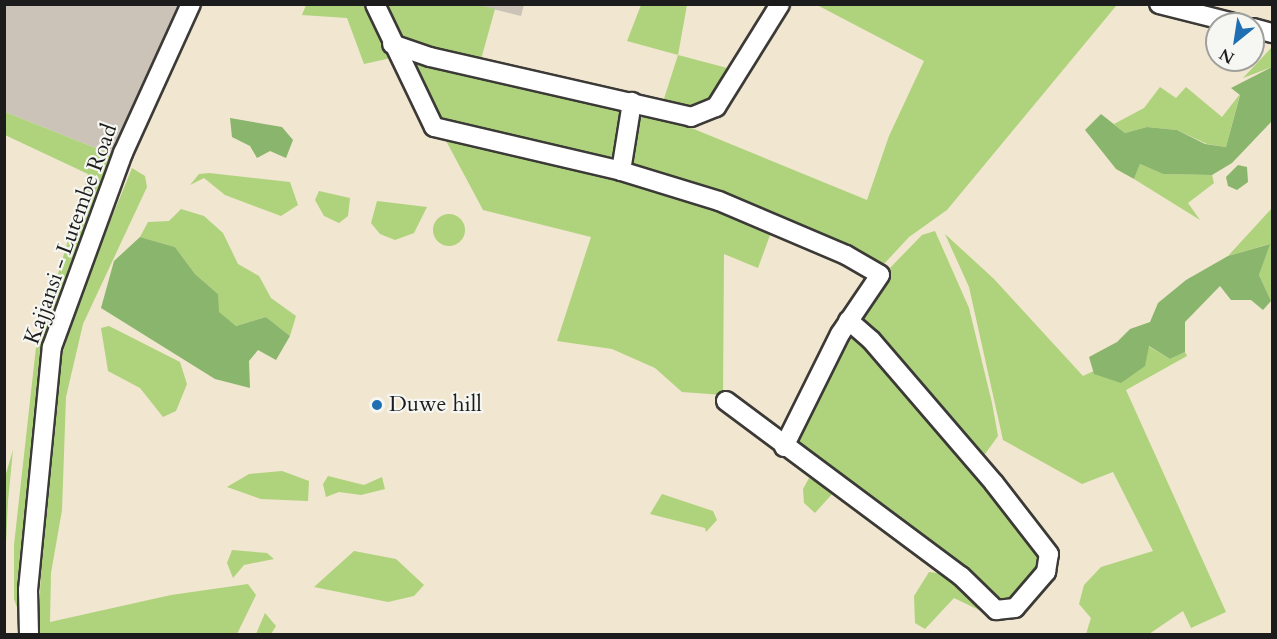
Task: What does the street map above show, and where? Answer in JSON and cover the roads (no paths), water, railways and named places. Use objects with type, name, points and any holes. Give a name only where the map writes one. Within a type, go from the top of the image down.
[{"type":"street","name":"Kajjansi - Lutembe Road","points":[[29,634],[28,590],[52,347],[123,153],[191,4]]},
{"type":"street","points":[[375,4],[392,44],[434,127],[621,171],[750,213],[874,269],[880,274],[848,320],[784,447]]},
{"type":"street","points":[[392,44],[430,57],[691,117],[716,107],[780,4]]},
{"type":"street","points":[[1158,4],[1205,16]]},
{"type":"street","points":[[621,171],[632,102]]},
{"type":"street","points":[[726,401],[784,447],[961,576],[996,610],[1015,608],[1046,572],[1049,554],[1035,533],[872,340],[848,320]]},
{"type":"place","name":"Duwe hill","points":[[377,405]]}]
